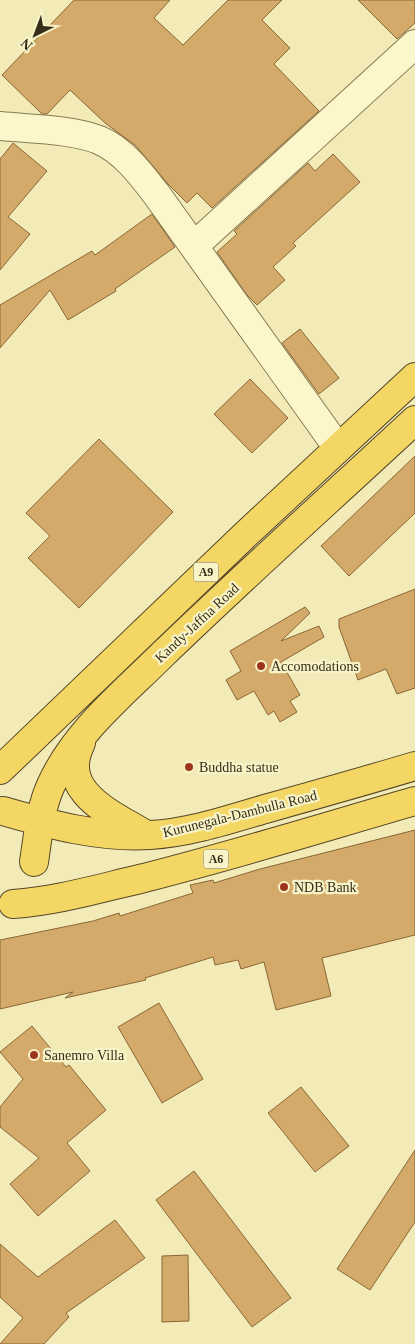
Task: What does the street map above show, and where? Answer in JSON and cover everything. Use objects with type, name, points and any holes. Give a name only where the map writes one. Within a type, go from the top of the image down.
[{"type":"highway","name":"A9","points":[[0,770],[237,542],[415,377]]},
{"type":"highway","name":"Kandy-Jaffna Road","points":[[7,908],[24,892],[31,878],[40,822],[51,784],[75,744],[89,726],[185,633],[415,420]]},
{"type":"highway","points":[[89,726],[79,746],[74,762],[76,778],[81,788],[91,800],[147,835]]},
{"type":"highway","name":"Kurunegala-Dambulla Road","points":[[2,811],[40,822],[80,830],[147,835],[172,833],[240,816],[415,766]]},
{"type":"highway","name":"A6","points":[[7,908],[66,897],[164,873],[415,801]]},
{"type":"highway","points":[[2,811],[16,820],[26,831],[32,846],[34,862]]},
{"type":"street","points":[[194,246],[414,46]]},
{"type":"street","points":[[0,126],[78,135],[98,140],[113,148],[141,174],[338,448]]},
{"type":"building","points":[[74,0],[170,0],[154,18],[183,45],[228,0],[282,0],[262,20],[290,48],[274,64],[319,111],[212,208],[197,193],[187,203],[135,145],[105,123],[70,90],[47,114],[42,114],[2,75]]},
{"type":"building","points":[[358,0],[415,0],[415,23],[397,39]]},
{"type":"building","points":[[13,143],[47,171],[8,217],[30,234],[0,270],[0,159]]},
{"type":"building","points":[[333,154],[360,182],[293,243],[296,246],[273,267],[285,280],[257,305],[247,295],[217,252],[237,234],[234,231],[308,163],[315,171]]},
{"type":"building","points":[[152,214],[175,247],[115,289],[116,291],[68,320],[50,290],[0,348],[0,305],[92,251],[95,255]]},
{"type":"building","points":[[300,329],[339,378],[319,394],[282,343]]},
{"type":"building","points":[[250,379],[288,418],[252,453],[214,414]]},
{"type":"building","points":[[99,439],[173,512],[79,608],[28,558],[50,536],[26,513]]},
{"type":"building","points":[[415,456],[415,513],[349,576],[321,546]]},
{"type":"building","points":[[415,589],[415,688],[397,694],[386,669],[358,680],[339,627],[339,619]]},
{"type":"building","name":"Accomodations","points":[[305,607],[310,613],[281,641],[319,626],[324,637],[281,662],[300,695],[290,701],[297,712],[280,722],[274,711],[268,715],[254,691],[237,700],[226,680],[241,671],[230,651]]},
{"type":"building","points":[[415,830],[415,935],[322,958],[331,996],[276,1010],[264,962],[241,969],[238,960],[215,965],[213,957],[145,978],[146,980],[65,998],[73,992],[0,1009],[0,940],[93,921],[119,913],[120,916],[193,893],[190,885],[213,880],[214,883],[260,869]]},
{"type":"building","points":[[159,1003],[203,1079],[162,1103],[118,1027]]},
{"type":"building","points":[[32,1026],[66,1067],[69,1065],[106,1110],[67,1143],[90,1171],[38,1216],[10,1184],[39,1158],[0,1127],[0,1107],[23,1079],[0,1052]]},
{"type":"building","points":[[301,1087],[349,1146],[315,1172],[268,1113]]},
{"type":"building","points":[[415,1150],[415,1222],[370,1290],[337,1269]]},
{"type":"building","points":[[194,1171],[291,1298],[252,1327],[156,1200]]},
{"type":"building","points":[[115,1220],[145,1258],[66,1313],[69,1317],[44,1344],[0,1344],[23,1318],[0,1297],[0,1244],[38,1277]]},
{"type":"building","points":[[188,1255],[189,1321],[162,1322],[162,1256]]},
{"type":"place","name":"Accomodations","points":[[261,666]]},
{"type":"place","name":"Buddha statue","points":[[189,767]]},
{"type":"place","name":"NDB Bank","points":[[284,887]]},
{"type":"place","name":"Sanemro Villa","points":[[34,1055]]}]
